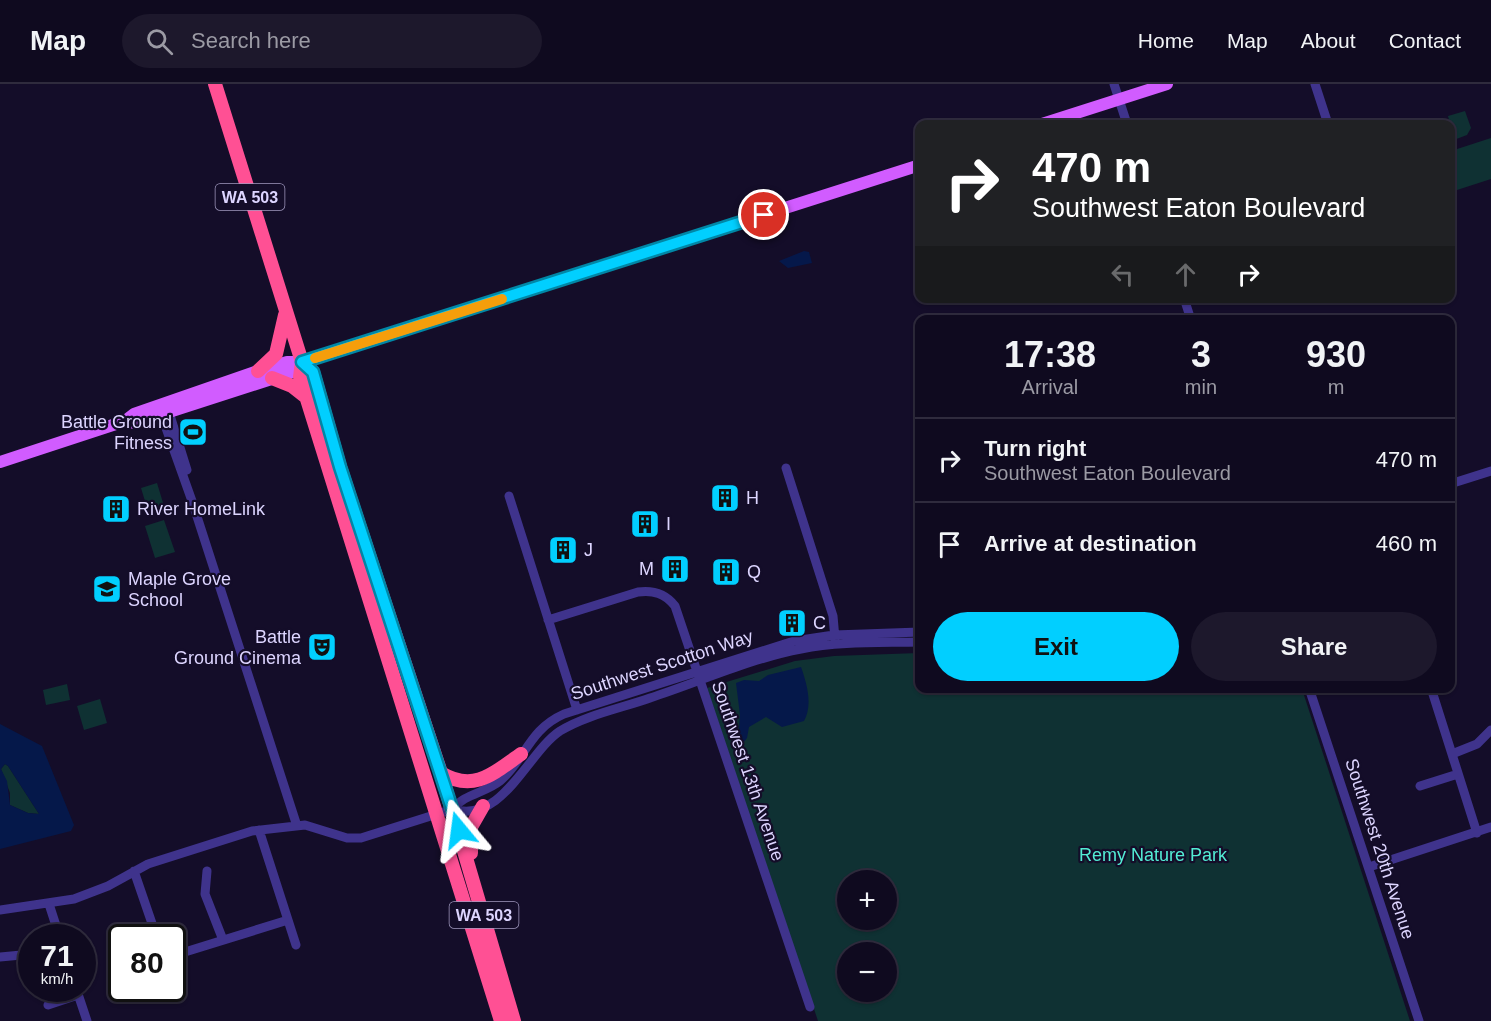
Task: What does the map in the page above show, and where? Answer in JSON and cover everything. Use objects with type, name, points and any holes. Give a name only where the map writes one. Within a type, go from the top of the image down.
[{"type":"highway","name":"WA 503","points":[[215,84],[302,362],[300,377],[306,397],[501,1021]]},
{"type":"highway","points":[[258,371],[276,354],[286,310]]},
{"type":"highway","name":"WA 503","points":[[302,362],[313,372],[340,467],[453,809],[514,1021]]},
{"type":"highway","points":[[273,378],[292,386],[306,397]]},
{"type":"highway","points":[[441,773],[455,780],[469,782],[491,774],[521,754]]},
{"type":"highway","points":[[470,867],[470,832],[483,806]]},
{"type":"main road","points":[[1054,120],[1167,84]]},
{"type":"main road","points":[[0,462],[125,421],[134,414],[258,371],[287,362],[302,362],[915,167]]},
{"type":"main road","points":[[125,421],[135,423],[290,373],[302,362]]},
{"type":"main road","points":[[165,413],[165,408],[181,403],[192,394]]},
{"type":"street","points":[[1114,84],[1126,120]]},
{"type":"street","points":[[1315,84],[1327,120]]},
{"type":"street","points":[[165,413],[189,498],[192,501],[297,826]]},
{"type":"street","points":[[786,468],[833,616],[835,640]]},
{"type":"street","points":[[1455,482],[1491,471]]},
{"type":"street","points":[[509,496],[577,710]]},
{"type":"street","name":"Southwest 13th Avenue","points":[[548,620],[638,592],[652,591],[663,595],[675,606],[810,1007]]},
{"type":"street","name":"Southwest Scotton Way","points":[[453,809],[464,813],[483,806],[514,784],[539,750],[565,728],[789,651],[835,640],[915,632]]},
{"type":"street","name":"Southwest Scotton Way","points":[[0,910],[49,903],[98,891],[148,864],[259,831],[297,826],[314,827],[347,838],[361,838],[436,815],[453,809],[460,800],[484,792],[502,779],[545,725],[577,710],[794,640],[915,642]]},
{"type":"street","name":"Southwest 20th Avenue","points":[[1311,693],[1419,1021]]},
{"type":"street","points":[[1433,693],[1478,833]]},
{"type":"street","points":[[1452,754],[1473,746],[1491,730]]},
{"type":"street","points":[[1420,786],[1458,774]]},
{"type":"street","points":[[1369,867],[1491,827]]},
{"type":"street","points":[[259,831],[296,945]]},
{"type":"street","points":[[134,871],[152,924]]},
{"type":"street","points":[[207,871],[205,894],[223,940]]},
{"type":"street","points":[[49,903],[56,924]]},
{"type":"street","points":[[186,952],[288,920]]},
{"type":"street","points":[[0,957],[18,955]]},
{"type":"street","points":[[48,1005],[55,1002]]},
{"type":"street","points":[[80,1002],[87,1021]]},
{"type":"green space","points":[[1465,111],[1471,128],[1467,135],[1455,140],[1455,120],[1449,120],[1448,116]]},
{"type":"green space","points":[[1491,138],[1491,179],[1457,190],[1455,150]]},
{"type":"green space","points":[[157,483],[164,506],[148,511],[141,488]]},
{"type":"green space","points":[[164,520],[175,552],[155,558],[145,526]]},
{"type":"green space","name":"Remy Nature Park","points":[[915,653],[915,693],[1303,693],[1410,1021],[818,1021],[707,688],[795,661],[834,656]]},
{"type":"green space","points":[[67,684],[70,700],[46,705],[43,690]]},
{"type":"green space","points":[[100,699],[107,723],[84,730],[77,706]]},
{"type":"green space","points":[[5,764],[39,814],[28,813],[10,805],[10,793],[1,769]]},
{"type":"water","points":[[804,251],[809,252],[812,263],[788,268],[779,261]]},
{"type":"water","points":[[801,667],[809,701],[804,721],[782,727],[766,717],[749,727],[747,738],[743,743],[738,742],[740,715],[736,683],[744,680],[759,681],[768,675]]},
{"type":"water","points":[[0,724],[42,746],[74,825],[71,831],[0,849]],"holes":[[[5,764],[39,814],[28,813],[10,805],[7,781],[1,769]]]},
{"type":"slow traffic","points":[[315,358],[502,299]]},
{"type":"place","name":"Battle Ground Fitness","points":[[193,432]]},
{"type":"place","name":"H","points":[[725,498]]},
{"type":"place","name":"River HomeLink","points":[[116,509]]},
{"type":"place","name":"I","points":[[645,524]]},
{"type":"place","name":"J","points":[[563,550]]},
{"type":"place","name":"M","points":[[675,569]]},
{"type":"place","name":"Q","points":[[726,572]]},
{"type":"place","name":"Maple Grove School","points":[[107,589]]},
{"type":"place","name":"C","points":[[792,623]]},
{"type":"place","name":"Battle Ground Cinema","points":[[322,647]]},
{"type":"route","points":[[459,830],[340,467],[313,372],[302,362],[764,215]]}]
